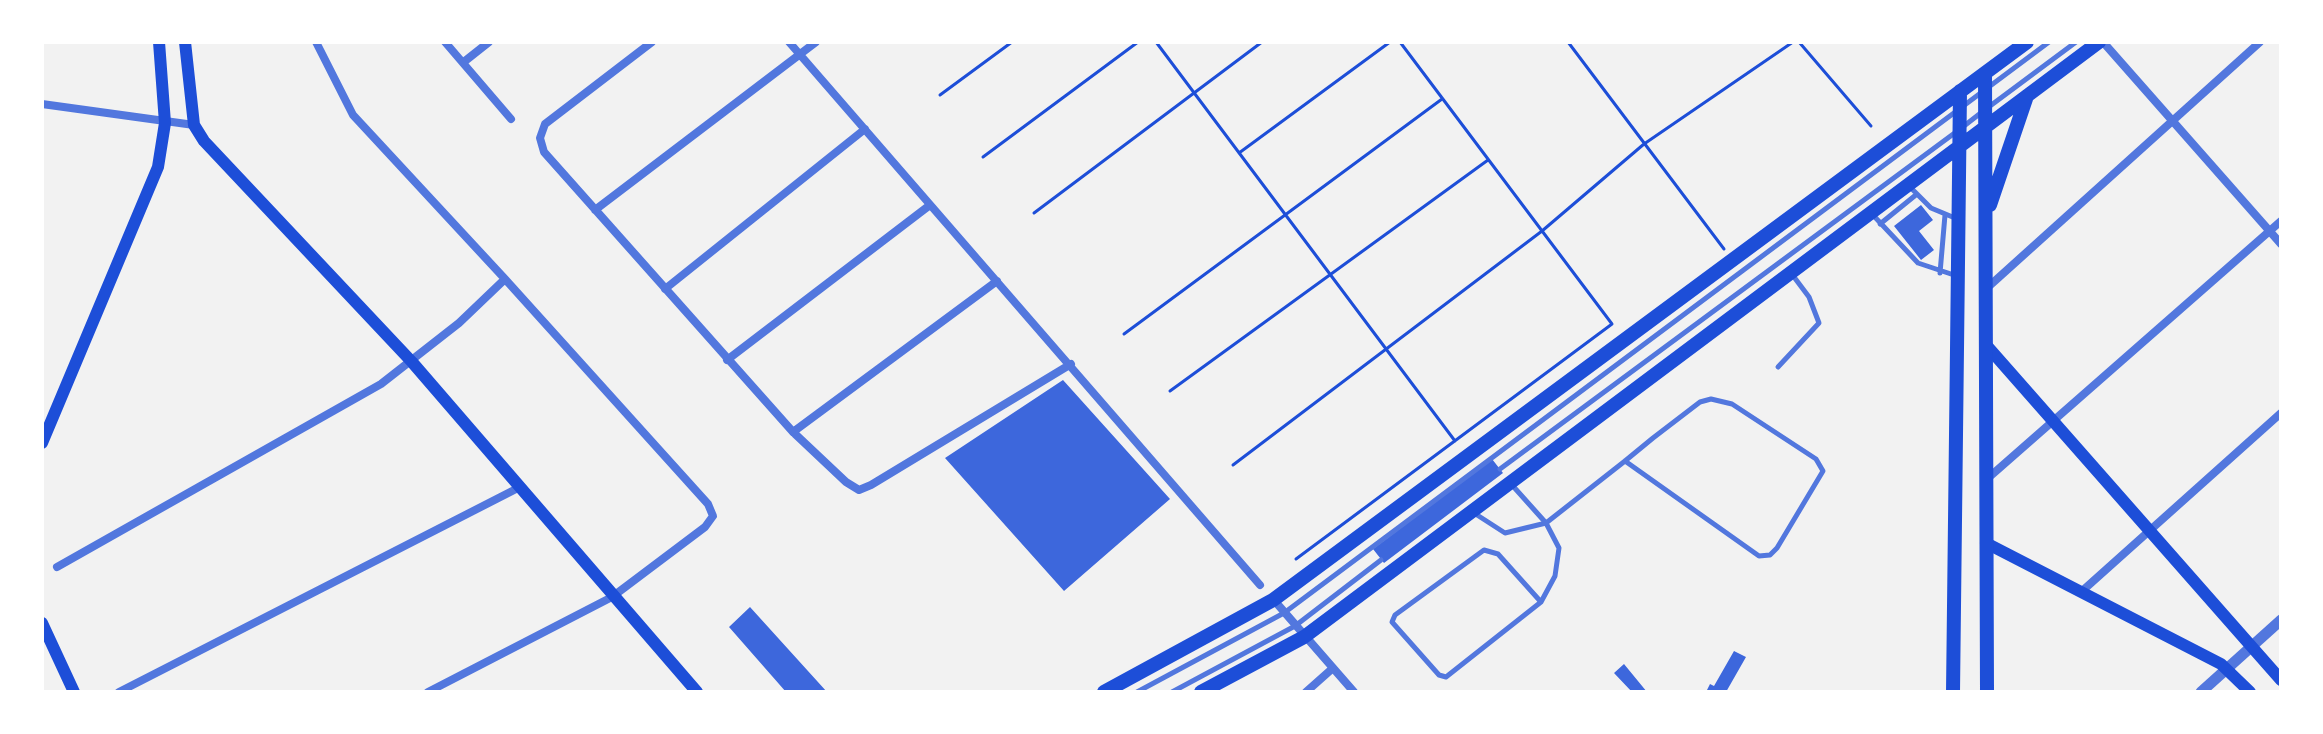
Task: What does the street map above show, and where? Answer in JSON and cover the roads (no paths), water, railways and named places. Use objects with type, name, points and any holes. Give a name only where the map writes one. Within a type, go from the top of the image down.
[{"type":"main road","points":[[42,443],[158,167],[165,123],[159,42]]},
{"type":"main road","points":[[185,42],[194,125],[204,141],[412,362],[697,692]]},
{"type":"main road","points":[[1104,692],[1272,599],[1962,101],[1985,73],[2027,42]]},
{"type":"main road","points":[[1201,692],[1300,631],[1471,512],[1791,273],[1913,190],[1962,136],[2027,96],[2101,42]]},
{"type":"main road","points":[[1985,73],[1982,91],[1987,289],[1987,692]]},
{"type":"main road","points":[[1986,217],[2027,96]]},
{"type":"main road","points":[[1953,692],[1959,275],[1952,217],[1962,136],[1962,101]]},
{"type":"main road","points":[[1987,346],[2281,680]]},
{"type":"main road","points":[[1986,543],[2227,667],[2250,692]]},
{"type":"main road","points":[[42,623],[74,692]]},
{"type":"street","points":[[316,42],[353,115],[708,504],[713,516],[705,527],[612,597],[428,692]]},
{"type":"street","points":[[445,42],[465,61],[511,119]]},
{"type":"street","points":[[465,61],[489,42]]},
{"type":"street","points":[[652,42],[545,124],[540,138],[544,152],[727,360],[793,432],[846,482],[859,490],[1071,364]]},
{"type":"street","points":[[789,42],[1260,585]]},
{"type":"street","points":[[595,210],[816,42]]},
{"type":"street","points":[[2101,42],[2281,244]]},
{"type":"street","points":[[1987,289],[2260,42]]},
{"type":"street","points":[[42,104],[194,125]]},
{"type":"street","points":[[665,289],[865,129]]},
{"type":"street","points":[[727,360],[930,205]]},
{"type":"street","points":[[1986,479],[2281,221]]},
{"type":"street","points":[[57,567],[381,384],[412,362],[505,279]]},
{"type":"street","points":[[793,432],[997,281]]},
{"type":"street","points":[[2081,592],[2281,413]]},
{"type":"street","points":[[119,692],[520,487]]},
{"type":"street","points":[[1272,599],[1354,692]]},
{"type":"street","points":[[2201,692],[2281,620]]},
{"type":"street","points":[[1306,692],[1333,668]]},
{"type":"lane","points":[[1137,692],[1284,613],[1962,101],[1982,91],[2049,42]]},
{"type":"lane","points":[[1980,692],[1983,121],[2076,42]]},
{"type":"lane","points":[[1500,469],[1962,136]]},
{"type":"lane","points":[[1960,692],[1962,136]]},
{"type":"lane","points":[[1913,190],[1931,208],[1952,217],[1940,273]]},
{"type":"lane","points":[[1876,218],[1918,263],[1940,273],[1959,275]]},
{"type":"lane","points":[[1778,367],[1819,323],[1809,297],[1791,273]]},
{"type":"lane","points":[[1471,512],[1505,533],[1546,523],[1700,402],[1711,399],[1732,404],[1816,459],[1823,471],[1787,534],[1770,555],[1759,556],[1625,461]]},
{"type":"lane","points":[[1510,483],[1556,538],[1558,560],[1555,576],[1541,602],[1446,677],[1439,675],[1392,622],[1395,615],[1484,550],[1498,554],[1541,602]]},
{"type":"lane","points":[[1172,692],[1300,631],[1381,560]]}]
